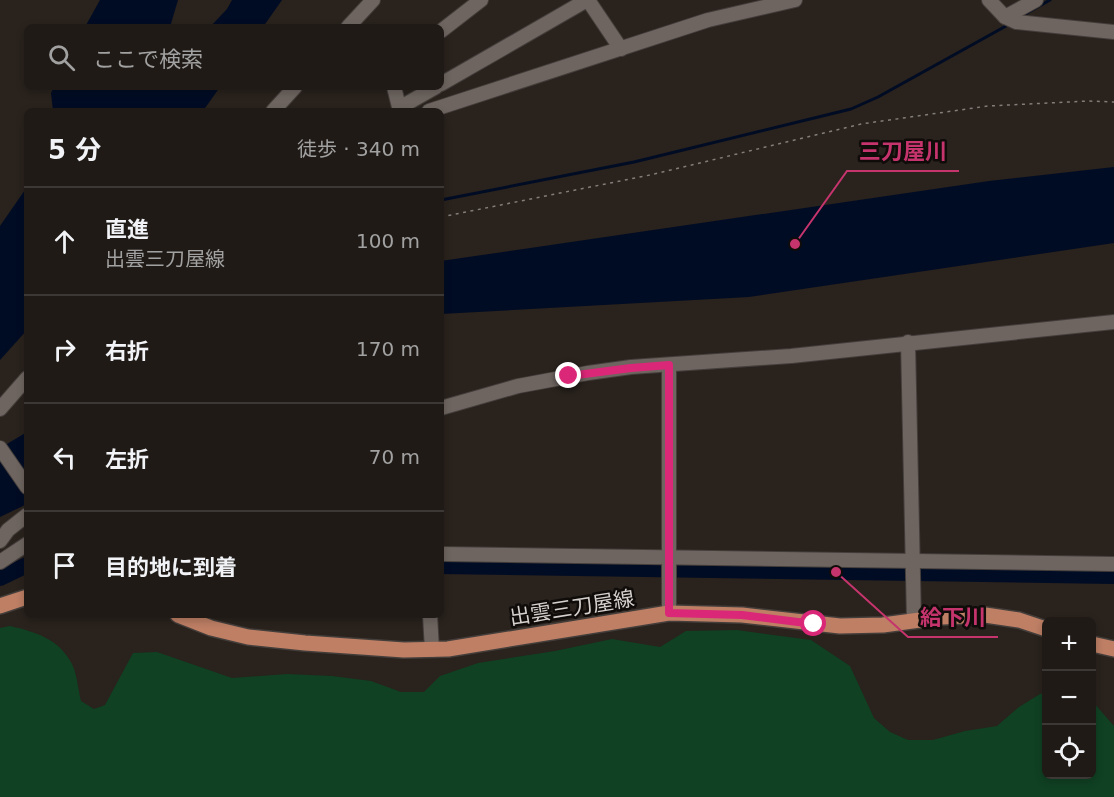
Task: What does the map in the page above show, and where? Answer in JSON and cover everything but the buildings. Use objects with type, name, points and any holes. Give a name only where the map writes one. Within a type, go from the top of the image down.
[{"type":"main road","points":[[0,606],[24,598]]},
{"type":"main road","name":"出雲三刀屋線","points":[[186,618],[212,628],[256,638],[327,645],[432,650],[516,639],[669,613],[742,615],[840,626],[985,615],[1019,620],[1042,627]]},
{"type":"main road","points":[[1096,645],[1114,649]]},
{"type":"street","points":[[351,24],[373,0]]},
{"type":"street","points":[[444,29],[481,0]]},
{"type":"street","points":[[444,82],[588,0],[621,49]]},
{"type":"street","points":[[989,0],[1005,17],[1023,24],[1114,32]]},
{"type":"street","points":[[1005,17],[1036,0]]},
{"type":"street","points":[[438,108],[708,20],[789,1]]},
{"type":"street","points":[[276,108],[292,90]]},
{"type":"street","points":[[395,90],[400,108]]},
{"type":"street","points":[[402,108],[431,90]]},
{"type":"street","points":[[444,407],[549,380],[631,368],[791,356],[1114,322]]},
{"type":"street","points":[[908,342],[914,621]]},
{"type":"street","points":[[669,365],[669,613]]},
{"type":"street","points":[[0,409],[24,381]]},
{"type":"street","points":[[0,448],[24,483]]},
{"type":"street","points":[[0,541],[8,530],[24,517]]},
{"type":"street","points":[[0,562],[24,546]]},
{"type":"street","points":[[444,554],[913,564],[1114,564]]},
{"type":"street","points":[[430,618],[432,650]]},
{"type":"path","points":[[444,216],[650,175],[861,124],[988,106],[1114,102]]},
{"type":"green space","points":[[10,626],[38,634],[60,648],[74,668],[81,701],[94,709],[105,705],[133,653],[157,652],[232,678],[287,674],[332,676],[371,681],[401,692],[424,692],[440,676],[478,663],[612,639],[660,647],[686,631],[737,630],[811,640],[850,666],[874,718],[890,732],[908,740],[933,740],[965,731],[997,726],[1019,707],[1042,694],[1042,779],[1096,779],[1096,706],[1114,726],[1114,797],[0,797],[0,628]]},
{"type":"water","points":[[100,0],[178,0],[171,24],[87,24]]},
{"type":"water","points":[[232,0],[282,0],[265,24],[213,24]]},
{"type":"water","points":[[52,90],[218,90],[205,108],[53,108]]},
{"type":"water","points":[[1114,167],[1114,243],[749,297],[444,314],[444,261],[989,181]]},
{"type":"water","points":[[24,191],[24,333],[0,360],[0,226]]},
{"type":"water","points":[[24,434],[24,505],[0,517],[0,442],[7,444]]},
{"type":"waterway","points":[[1020,17],[1050,0]]},
{"type":"waterway","points":[[444,199],[634,162],[851,109],[878,97],[1006,26]]},
{"type":"waterway","points":[[0,578],[24,566]]},
{"type":"waterway","points":[[444,566],[1114,576]]},
{"type":"place","name":"三刀屋川","points":[[795,244]]},
{"type":"place","name":"給下川","points":[[836,572]]},
{"type":"route","points":[[569,376],[669,365],[669,613],[742,615],[814,624]]}]
